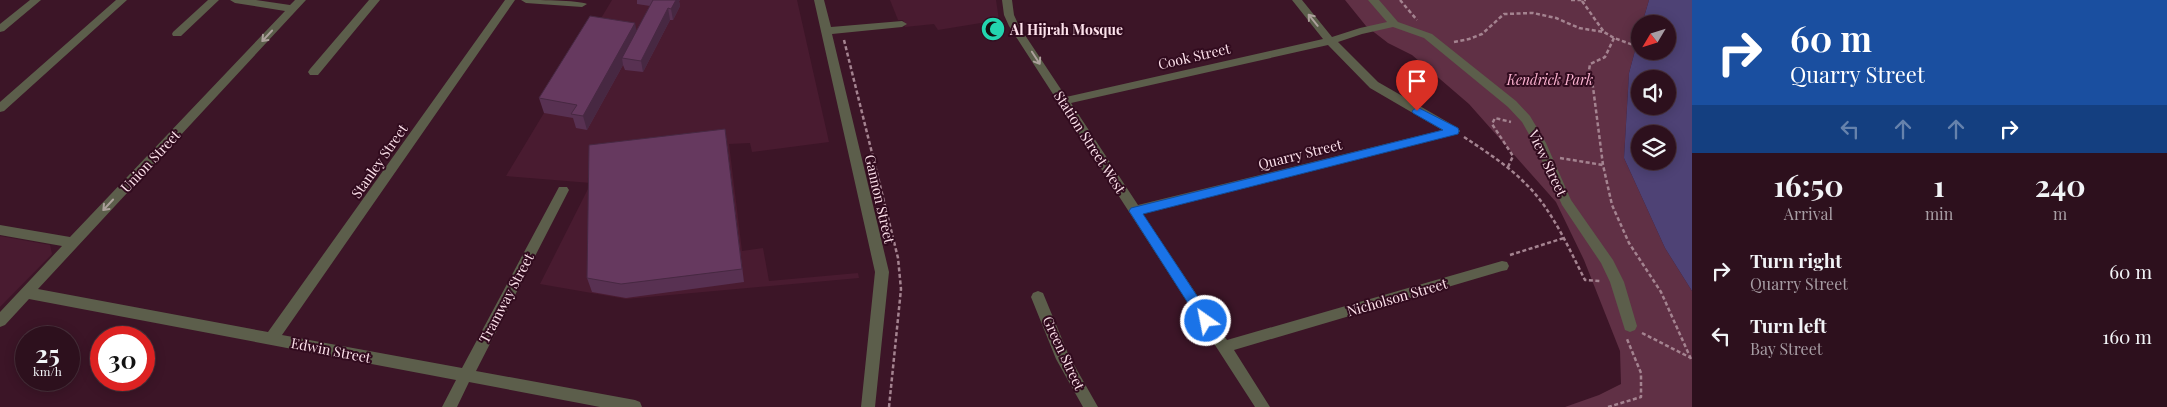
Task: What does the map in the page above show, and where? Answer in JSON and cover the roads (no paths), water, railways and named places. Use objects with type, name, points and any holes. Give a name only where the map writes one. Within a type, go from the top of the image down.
[{"type":"street","points":[[0,29],[36,0]]},
{"type":"street","points":[[0,108],[122,0]]},
{"type":"street","points":[[177,34],[214,0]]},
{"type":"street","points":[[235,0],[297,4]]},
{"type":"street","points":[[314,72],[375,0]]},
{"type":"street","name":"Stanley Street","points":[[272,338],[510,0]]},
{"type":"street","points":[[526,0],[582,4]]},
{"type":"street","name":"Gannon Street","points":[[819,0],[882,272],[868,407]]},
{"type":"street","name":"Station Street West","points":[[1006,0],[1009,15],[1014,26],[1264,407]]},
{"type":"street","points":[[1296,0],[1330,40],[1394,24]]},
{"type":"street","name":"View Street","points":[[1373,0],[1394,24],[1432,40],[1521,113],[1540,143],[1566,202],[1606,260],[1616,282],[1628,333]]},
{"type":"street","name":"Union Street","points":[[0,321],[297,4]]},
{"type":"street","points":[[825,31],[902,24]]},
{"type":"street","name":"Cook Street","points":[[1064,101],[1330,40]]},
{"type":"street","name":"Quarry Street","points":[[1135,211],[1454,131],[1374,84],[1330,40]]},
{"type":"street","name":"Tramway Street","points":[[449,407],[563,190]]},
{"type":"street","points":[[0,230],[73,243]]},
{"type":"street","name":"Nicholson Street","points":[[1223,347],[1502,266]]},
{"type":"street","name":"Edwin Street","points":[[26,293],[635,407]]},
{"type":"street","name":"Green Street","points":[[1038,297],[1063,359],[1090,407]]},
{"type":"place","name":"Al Hijrah Mosque","points":[[993,29]]},
{"type":"park label","name":"Kendrick Park","points":[[1550,79]]}]
